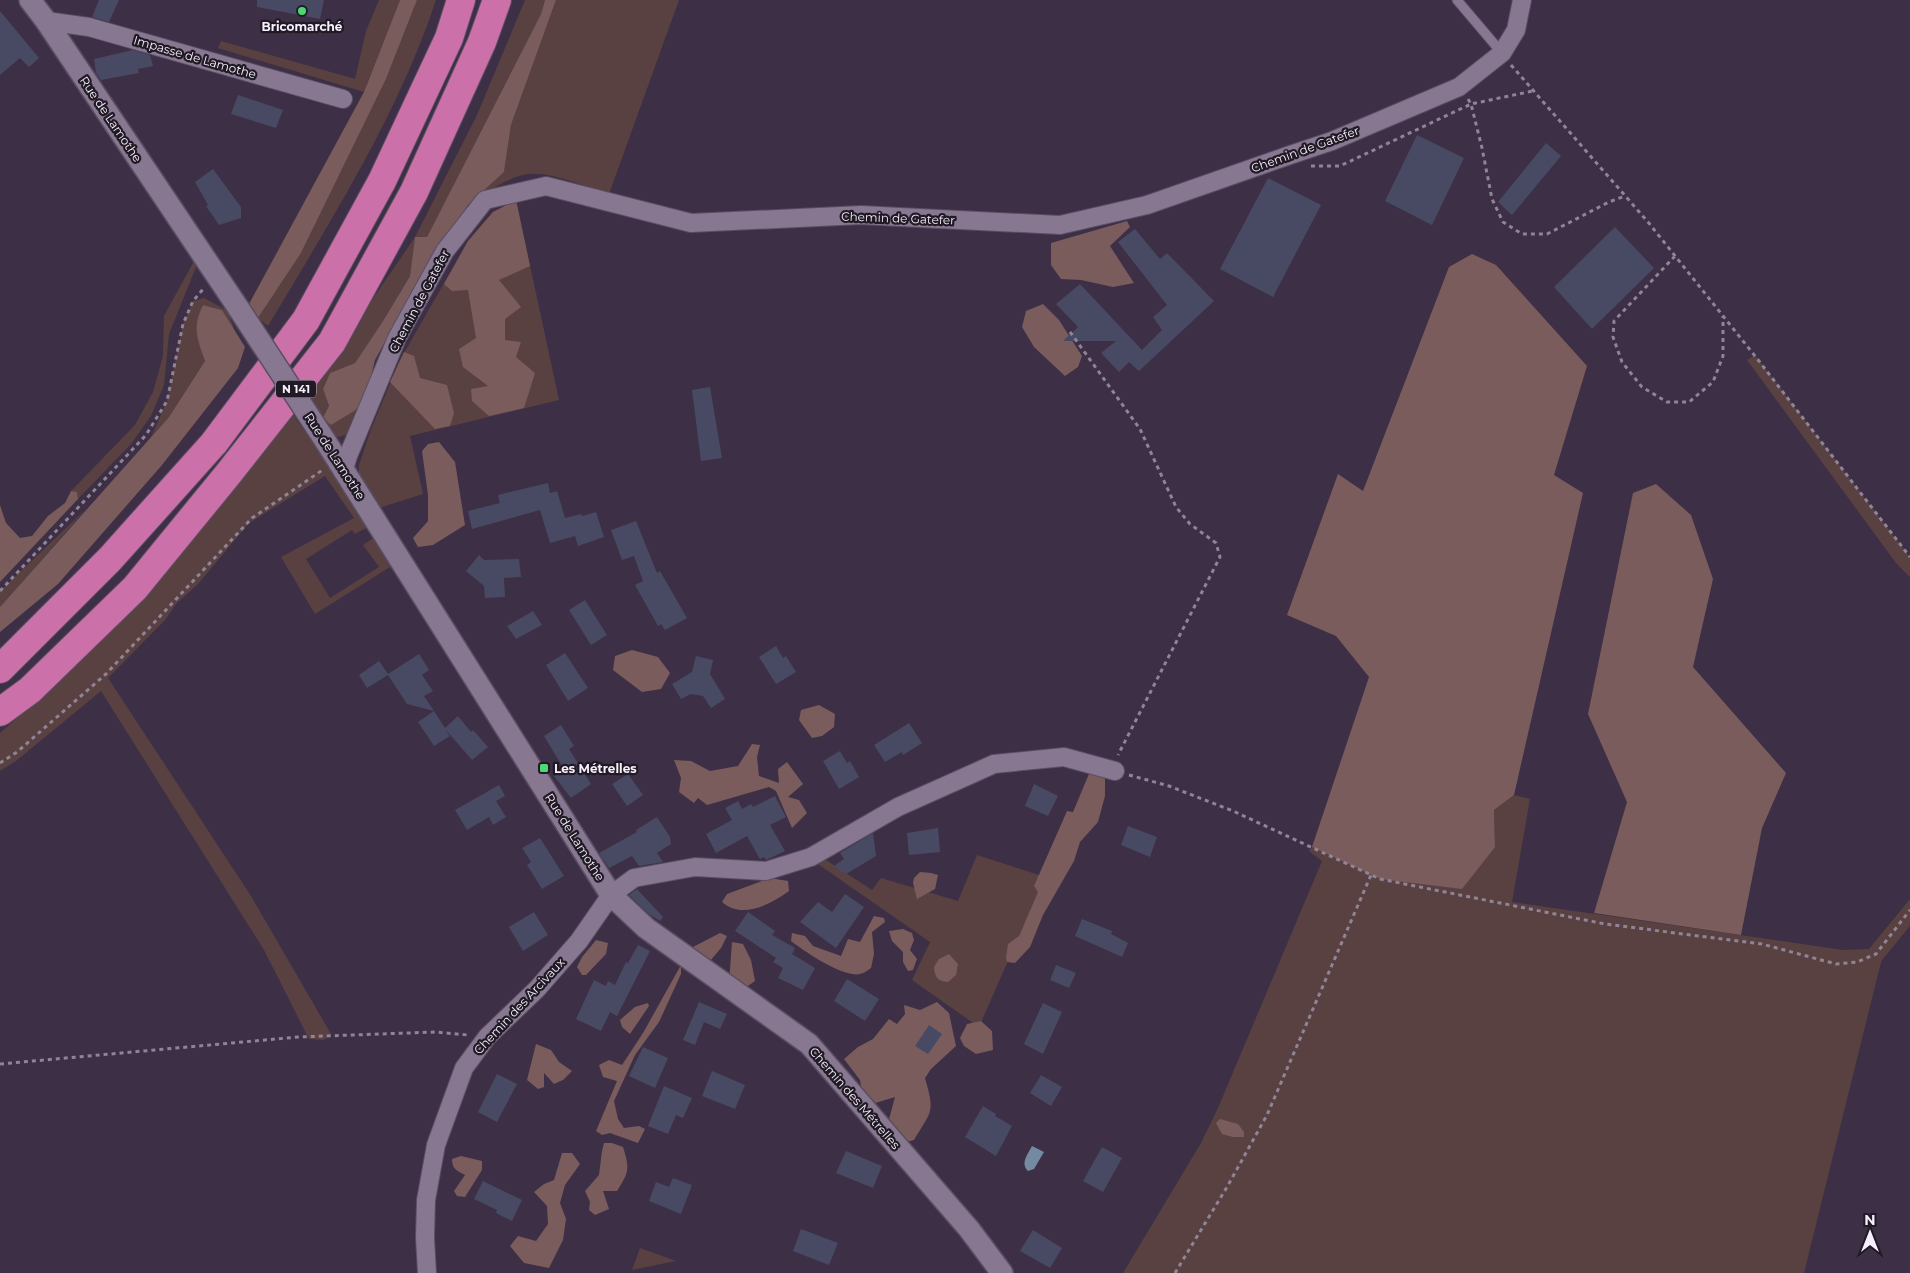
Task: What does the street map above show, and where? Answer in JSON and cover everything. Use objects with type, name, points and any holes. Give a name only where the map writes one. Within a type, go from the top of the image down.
[{"type":"highway","name":"N 141","points":[[0,669],[110,559],[214,443],[306,320],[382,181],[449,38],[461,0]]},
{"type":"highway","name":"N 141","points":[[0,712],[30,690],[135,588],[230,473],[332,342],[414,192],[482,42],[498,0]]},
{"type":"street","name":"Rue de Lamothe","points":[[30,0],[216,274],[326,442],[611,895]]},
{"type":"street","name":"Chemin de Gatefer","points":[[340,466],[348,456],[397,338],[445,251],[485,200],[546,186],[691,224],[861,215],[1060,225],[1147,205],[1332,141],[1459,87],[1502,53],[1516,30],[1522,0]]},
{"type":"street","name":"Impasse de Lamothe","points":[[46,21],[89,27],[343,100]]},
{"type":"street","name":"Chemin des Arcivaux","points":[[427,1273],[425,1238],[426,1200],[436,1145],[464,1068],[487,1037],[537,989],[579,941],[611,895],[634,878],[695,868],[766,871],[810,857],[898,807],[994,764],[1064,757],[1115,771]]},
{"type":"street","name":"Chemin des Métrelles","points":[[611,895],[646,928],[809,1044],[969,1229],[1002,1273]]},
{"type":"lane","points":[[1457,0],[1502,53]]},
{"type":"path","points":[[1502,53],[1625,196],[1723,315],[1910,557]]},
{"type":"path","points":[[1459,87],[1471,104],[1492,199],[1503,222],[1522,234],[1547,234],[1609,202],[1625,196]]},
{"type":"path","points":[[1290,155],[1312,167],[1340,166],[1471,104],[1533,91]]},
{"type":"path","points":[[1675,256],[1614,321],[1613,338],[1622,362],[1642,387],[1667,402],[1689,402],[1713,382],[1723,356],[1723,315]]},
{"type":"path","points":[[0,591],[146,436],[167,401],[183,324],[192,301],[216,274]]},
{"type":"path","points":[[1070,332],[1140,429],[1176,507],[1190,524],[1216,542],[1220,558],[1116,757],[1115,771],[1169,786],[1233,811],[1380,879],[1605,924],[1762,944],[1836,964],[1857,962],[1876,954],[1910,910]]},
{"type":"path","points":[[0,762],[17,752],[106,674],[252,518],[340,466]]},
{"type":"path","points":[[1175,1273],[1227,1187],[1267,1114],[1371,875]]},
{"type":"path","points":[[0,1064],[298,1038],[435,1032],[487,1037]]},
{"type":"shaded area","points":[[379,0],[400,0],[364,92],[218,48],[221,41],[355,79],[366,31]]},
{"type":"shaded area","points":[[400,0],[417,0],[386,79],[301,253],[258,318],[249,304],[364,92]]},
{"type":"shaded area","points":[[417,0],[436,0],[402,85],[361,167],[268,326],[258,318],[301,253],[386,79]]},
{"type":"shaded area","points":[[525,0],[545,0],[541,14],[427,237],[415,237],[477,115]]},
{"type":"shaded area","points":[[545,0],[556,0],[511,125],[504,172],[468,205],[408,301],[375,360],[365,402],[331,425],[323,418],[329,406],[323,389],[330,373],[355,363],[410,276],[415,237],[427,237],[541,14]]},
{"type":"shaded area","points":[[556,0],[679,0],[609,194],[578,183],[543,174],[532,174],[508,180],[468,205],[504,172],[511,125]]},
{"type":"shaded area","points":[[516,200],[559,400],[410,436],[423,494],[376,509],[359,479],[359,465],[370,432],[399,362],[468,241],[493,212]]},
{"type":"shaded area","points":[[516,200],[530,266],[499,280],[521,307],[505,319],[505,340],[521,342],[516,357],[535,373],[524,408],[489,416],[472,401],[471,389],[488,386],[463,367],[459,349],[476,338],[468,290],[452,291],[444,284],[468,241],[493,212]]},
{"type":"shaded area","points":[[1127,221],[1130,227],[1110,246],[1134,283],[1113,287],[1081,280],[1061,279],[1051,265],[1051,243]]},
{"type":"shaded area","points":[[415,237],[410,276],[383,321],[355,363],[330,373],[323,389],[329,406],[365,402],[349,434],[339,437],[328,433],[323,418],[307,393]]},
{"type":"shaded area","points":[[1472,254],[1496,265],[1587,366],[1554,475],[1583,493],[1514,795],[1494,810],[1495,847],[1462,889],[1380,879],[1312,847],[1369,677],[1336,636],[1287,615],[1338,474],[1363,491],[1449,267]]},
{"type":"shaded area","points":[[194,261],[196,267],[169,334],[164,385],[151,416],[131,444],[78,499],[77,492],[71,491],[135,425],[153,392],[163,356],[164,316]]},
{"type":"shaded area","points":[[204,298],[228,311],[235,332],[222,310],[203,305],[198,320],[197,333],[205,361],[169,417],[151,437],[167,401],[183,324],[193,301]]},
{"type":"shaded area","points":[[1043,304],[1059,320],[1082,356],[1078,367],[1065,376],[1034,347],[1022,327],[1026,311]]},
{"type":"shaded area","points":[[203,305],[222,310],[245,347],[238,368],[162,465],[58,584],[0,632],[0,607],[169,417],[205,361],[197,333],[198,320]]},
{"type":"shaded area","points":[[404,352],[414,356],[420,378],[447,385],[454,413],[450,426],[435,429],[390,382]]},
{"type":"shaded area","points":[[1755,355],[1910,557],[1910,577],[1896,563],[1747,360]]},
{"type":"shaded area","points":[[292,413],[370,526],[355,534],[352,530],[306,559],[330,598],[379,567],[363,545],[376,536],[395,564],[315,614],[281,557],[354,518],[325,476],[249,523],[198,584],[176,604],[165,620],[108,678],[251,896],[331,1034],[324,1040],[309,1039],[264,950],[101,691],[16,761],[0,771],[0,733],[54,685],[155,587]]},
{"type":"shaded area","points":[[439,442],[455,462],[465,525],[433,545],[418,547],[413,538],[428,521],[428,495],[422,451],[428,444]]},
{"type":"shaded area","points":[[1656,484],[1691,515],[1713,579],[1693,667],[1786,773],[1762,828],[1741,935],[1594,913],[1627,802],[1588,714],[1633,493]]},
{"type":"shaded area","points":[[71,491],[77,492],[78,499],[0,582],[0,505],[6,523],[20,538],[32,536],[48,516],[65,503]]},
{"type":"shaded area","points":[[87,508],[2,605],[0,607],[0,591]]},
{"type":"shaded area","points":[[632,650],[658,657],[670,673],[661,689],[642,692],[613,670],[615,656]]},
{"type":"shaded area","points":[[819,705],[835,714],[834,727],[822,736],[812,738],[799,720],[801,710]]},
{"type":"shaded area","points":[[752,744],[760,745],[757,757],[759,776],[779,783],[778,769],[787,762],[803,784],[788,797],[799,800],[807,813],[792,828],[776,791],[769,787],[707,805],[698,798],[694,803],[679,792],[681,778],[674,760],[691,761],[710,771],[738,766]]},
{"type":"shaded area","points":[[1091,769],[1100,771],[1105,779],[1105,796],[1098,822],[1080,842],[1074,861],[1043,915],[1030,947],[1015,963],[1007,962],[1008,944],[1019,936],[1038,892],[1034,886],[1067,811],[1073,812]]},
{"type":"shaded area","points":[[1514,795],[1530,799],[1512,902],[1843,950],[1869,949],[1910,899],[1910,926],[1882,960],[1880,966],[1804,1273],[1123,1273],[1201,1143],[1218,1108],[1322,861],[1309,851],[1312,847],[1380,879],[1495,847],[1494,810]]},
{"type":"shaded area","points":[[977,855],[1045,877],[979,1027],[912,980],[930,942],[815,862],[820,856],[872,890],[881,878],[958,901]]},
{"type":"shaded area","points":[[920,872],[938,875],[935,889],[917,899],[913,883],[914,878]]},
{"type":"shaded area","points":[[770,878],[788,881],[789,891],[774,901],[747,910],[738,910],[722,902],[727,894]]},
{"type":"shaded area","points":[[874,916],[884,918],[885,922],[872,932],[874,954],[871,968],[860,974],[844,972],[834,968],[791,941],[792,933],[805,936],[813,946],[841,956],[848,939],[860,942]]},
{"type":"shaded area","points":[[903,929],[912,933],[914,940],[910,950],[917,959],[913,970],[908,971],[903,962],[903,952],[892,941],[889,931]]},
{"type":"shaded area","points":[[720,933],[727,936],[721,948],[710,961],[693,956],[693,947]]},
{"type":"shaded area","points":[[596,940],[608,943],[606,954],[586,975],[582,975],[577,967],[582,957]]},
{"type":"shaded area","points":[[732,942],[743,944],[751,960],[755,981],[745,988],[729,983]]},
{"type":"shaded area","points":[[949,954],[958,964],[956,975],[948,982],[941,981],[937,978],[934,967],[939,959]]},
{"type":"shaded area","points":[[681,965],[681,974],[659,1022],[635,1055],[614,1101],[618,1119],[624,1128],[639,1126],[645,1129],[638,1143],[610,1133],[602,1135],[596,1131],[617,1081],[603,1077],[599,1065],[609,1060],[622,1065],[643,1033]]},
{"type":"shaded area","points":[[937,1002],[949,1013],[956,1046],[931,1069],[925,1078],[930,1098],[930,1111],[914,1140],[903,1143],[888,1123],[895,1097],[872,1104],[863,1097],[860,1080],[844,1059],[858,1047],[873,1039],[889,1019],[897,1024],[905,1014],[904,1005],[920,1010]]},
{"type":"shaded area","points":[[648,1003],[649,1006],[630,1034],[622,1027],[620,1020],[635,1007]]},
{"type":"shaded area","points":[[981,1021],[992,1031],[993,1050],[976,1054],[964,1046],[960,1038],[967,1024]]},
{"type":"shaded area","points":[[536,1044],[551,1050],[559,1062],[572,1071],[563,1080],[554,1084],[544,1073],[544,1087],[538,1089],[527,1080]]},
{"type":"shaded area","points":[[1220,1119],[1238,1124],[1244,1132],[1244,1137],[1222,1134],[1216,1123]]},
{"type":"shaded area","points":[[604,1143],[612,1143],[623,1147],[627,1160],[627,1170],[617,1191],[603,1191],[609,1209],[595,1215],[589,1210],[590,1202],[585,1191],[599,1175]]},
{"type":"shaded area","points":[[562,1153],[572,1153],[580,1164],[565,1185],[560,1203],[566,1219],[563,1240],[549,1268],[524,1263],[510,1246],[518,1236],[536,1241],[548,1224],[547,1206],[534,1192],[544,1184],[554,1180]]},
{"type":"shaded area","points":[[461,1156],[482,1161],[482,1170],[465,1197],[457,1196],[454,1191],[465,1175],[456,1169],[452,1159]]},
{"type":"shaded area","points":[[640,1248],[676,1261],[632,1270]]},
{"type":"water","points":[[1032,1146],[1044,1152],[1034,1169],[1028,1171],[1025,1162]]},
{"type":"building","points":[[99,0],[119,0],[109,22],[92,17]]},
{"type":"building","name":"Bricomarché","points":[[257,0],[324,0],[320,19],[257,7]]},
{"type":"building","points":[[0,11],[39,58],[29,67],[20,58],[0,75]]},
{"type":"building","points":[[133,50],[150,55],[153,66],[138,69],[139,73],[101,80],[96,73],[94,59]]},
{"type":"building","points":[[238,95],[283,110],[276,128],[231,114]]},
{"type":"building","points":[[1417,135],[1464,158],[1432,225],[1385,201]]},
{"type":"building","points":[[1546,143],[1561,156],[1512,215],[1498,202]]},
{"type":"building","points":[[213,169],[241,207],[241,218],[219,225],[206,206],[208,205],[195,182]]},
{"type":"building","points":[[1268,178],[1321,205],[1273,297],[1220,269]]},
{"type":"building","points":[[1615,227],[1654,268],[1592,329],[1554,287]]},
{"type":"building","points":[[1135,229],[1160,259],[1167,253],[1214,301],[1139,371],[1129,362],[1119,372],[1101,353],[1116,341],[1063,341],[1078,327],[1056,304],[1080,284],[1142,350],[1162,330],[1153,317],[1167,305],[1118,242]]},
{"type":"building","points":[[710,387],[722,458],[701,461],[692,390]]},
{"type":"building","points":[[548,483],[550,493],[557,491],[565,518],[596,512],[604,537],[578,546],[575,536],[550,543],[540,510],[472,529],[468,511],[500,503],[498,495]]},
{"type":"building","points":[[636,521],[657,573],[660,571],[687,618],[665,630],[661,624],[658,626],[635,585],[643,581],[634,556],[622,560],[611,530]]},
{"type":"building","points":[[479,555],[484,560],[519,559],[521,577],[504,578],[505,597],[485,598],[484,586],[466,571]]},
{"type":"building","points":[[585,600],[607,635],[591,645],[569,610]]},
{"type":"building","points":[[533,611],[542,625],[516,639],[507,626]]},
{"type":"building","points":[[776,646],[783,658],[786,656],[796,672],[776,684],[759,657]]},
{"type":"building","points":[[565,653],[588,688],[568,701],[546,665]]},
{"type":"building","points":[[419,654],[429,670],[422,675],[433,691],[424,696],[434,711],[407,704],[388,675],[367,688],[359,675],[379,661],[388,674]]},
{"type":"building","points":[[696,656],[713,660],[710,674],[725,699],[711,708],[703,696],[691,694],[681,699],[672,684],[692,672]]},
{"type":"building","points":[[434,711],[445,728],[458,716],[471,732],[473,730],[488,747],[472,760],[445,729],[450,736],[434,746],[418,722]]},
{"type":"building","points":[[909,723],[922,743],[903,755],[902,752],[885,762],[874,745]]},
{"type":"building","points":[[561,725],[574,746],[569,749],[591,784],[571,798],[554,776],[564,769],[544,736]]},
{"type":"building","points":[[840,751],[847,763],[850,761],[859,777],[839,789],[823,761]]},
{"type":"building","points":[[628,774],[643,795],[627,806],[612,784]]},
{"type":"building","points":[[1034,784],[1058,796],[1048,816],[1025,806]]},
{"type":"building","points":[[499,785],[505,796],[496,801],[506,817],[493,825],[489,817],[467,830],[455,810]]},
{"type":"building","points":[[775,796],[786,817],[770,825],[785,851],[766,860],[764,857],[760,859],[747,836],[716,853],[706,834],[732,820],[725,808],[738,801],[742,809],[751,804],[753,807]]},
{"type":"building","points":[[657,817],[670,837],[671,844],[657,853],[663,862],[639,866],[632,856],[609,868],[599,853],[637,832],[636,830]]},
{"type":"building","points":[[1128,826],[1157,837],[1150,857],[1121,845]]},
{"type":"building","points":[[938,828],[940,852],[909,855],[907,833]]},
{"type":"building","points":[[873,833],[876,856],[846,874],[834,866],[844,859],[840,853]]},
{"type":"building","points":[[540,838],[564,876],[542,889],[527,865],[531,862],[522,848]]},
{"type":"building","points":[[637,889],[663,917],[660,921],[649,914],[629,895]]},
{"type":"building","points":[[845,894],[864,907],[836,948],[800,922],[818,902],[832,912]]},
{"type":"building","points":[[534,912],[548,935],[523,951],[509,927]]},
{"type":"building","points":[[748,912],[775,931],[772,935],[795,948],[792,954],[815,968],[803,990],[778,978],[783,968],[773,962],[776,958],[735,931]]},
{"type":"building","points":[[1082,919],[1112,931],[1111,934],[1128,943],[1122,957],[1075,936]]},
{"type":"building","points":[[638,945],[650,951],[617,1016],[610,1012],[601,1031],[576,1019],[594,980],[606,986],[608,981],[615,985],[626,962],[628,963]]},
{"type":"building","points":[[1056,965],[1076,973],[1069,988],[1050,980]]},
{"type":"building","points":[[847,979],[879,999],[865,1021],[834,1001]]},
{"type":"building","points":[[699,1002],[727,1014],[720,1029],[704,1022],[695,1045],[683,1040]]},
{"type":"building","points":[[1043,1003],[1062,1012],[1043,1054],[1024,1044]]},
{"type":"building","points":[[929,1025],[942,1034],[928,1054],[915,1046]]},
{"type":"building","points":[[643,1047],[668,1058],[655,1088],[629,1076]]},
{"type":"building","points":[[712,1071],[745,1085],[735,1109],[702,1096]]},
{"type":"building","points":[[497,1074],[517,1084],[497,1122],[478,1112]]},
{"type":"building","points":[[1041,1075],[1062,1087],[1051,1106],[1030,1093]]},
{"type":"building","points":[[664,1086],[692,1098],[683,1118],[676,1115],[668,1134],[648,1126]]},
{"type":"building","points":[[983,1106],[1012,1126],[996,1156],[965,1137]]},
{"type":"building","points":[[1102,1147],[1122,1158],[1103,1192],[1083,1181]]},
{"type":"building","points":[[846,1151],[882,1166],[873,1188],[836,1173]]},
{"type":"building","points":[[673,1178],[692,1185],[681,1214],[649,1201],[656,1182],[669,1187]]},
{"type":"building","points":[[483,1181],[522,1200],[512,1221],[496,1213],[497,1210],[474,1199]]},
{"type":"building","points":[[801,1229],[838,1243],[829,1265],[793,1251]]},
{"type":"building","points":[[1033,1230],[1062,1248],[1050,1268],[1020,1251]]},
{"type":"place","name":"Bricomarché","points":[[302,11]]},
{"type":"place","name":"Les Métrelles","points":[[544,768]]}]
